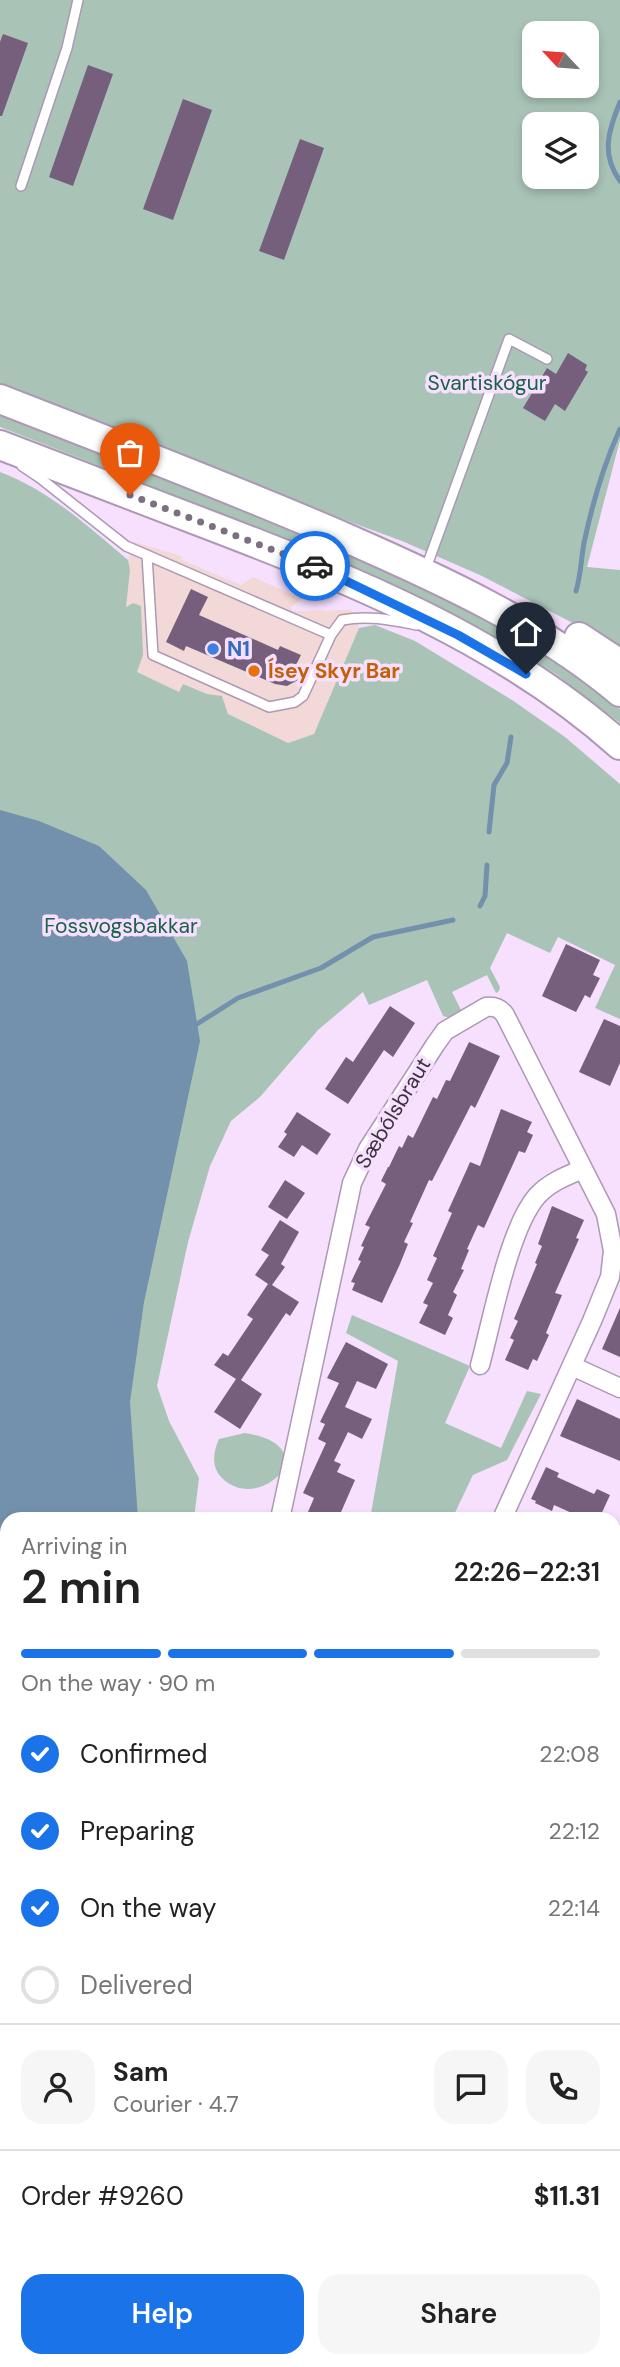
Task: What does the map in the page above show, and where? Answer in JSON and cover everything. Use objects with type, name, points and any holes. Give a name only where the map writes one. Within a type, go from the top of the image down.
[{"type":"main road","points":[[0,399],[250,496],[435,577],[560,648],[594,670],[620,692]]},
{"type":"main road","points":[[0,445],[313,564],[458,635],[526,674],[604,731],[620,746]]},
{"type":"main road","points":[[435,577],[488,590],[529,608],[620,664]]},
{"type":"street","name":"Sæbólsbraut","points":[[282,1512],[352,1183],[368,1149],[404,1090],[445,1031],[492,1006],[502,1011],[606,1214],[613,1251],[606,1289],[506,1512]]},
{"type":"street","points":[[480,1365],[516,1236],[531,1204],[554,1182],[583,1169]]},
{"type":"street","points":[[572,1366],[620,1388]]},
{"type":"lane","points":[[20,186],[67,48],[78,0]]},
{"type":"lane","points":[[435,577],[509,339],[547,359]]},
{"type":"lane","points":[[0,452],[40,478],[126,546],[331,635]]},
{"type":"lane","points":[[147,555],[153,655],[269,707],[295,702],[303,696],[331,635],[342,620],[359,617],[399,621],[458,635]]},
{"type":"shaded area","points":[[134,542],[181,556],[182,560],[241,585],[253,577],[302,599],[291,607],[292,611],[351,610],[359,628],[314,734],[288,743],[228,714],[222,696],[207,694],[183,684],[179,692],[136,672],[133,603],[127,607],[125,604],[130,570],[128,560]]},
{"type":"green space","name":"Svartiskógur","points":[[0,0],[620,0],[620,440],[587,567],[620,570],[620,653],[594,634],[482,576],[402,541],[162,453],[0,388]]},
{"type":"green space","points":[[0,414],[244,512],[338,545],[473,611],[560,665],[620,709],[620,723],[556,674],[433,604],[146,484],[0,427]]},
{"type":"green space","name":"Fossvogsbakkar","points":[[0,472],[52,499],[128,560],[130,570],[126,607],[133,603],[141,606],[143,655],[137,672],[179,692],[183,684],[207,694],[222,696],[228,714],[288,743],[314,734],[359,628],[375,625],[415,641],[512,700],[565,737],[620,784],[620,1019],[595,1008],[615,965],[558,937],[550,953],[507,933],[490,968],[500,987],[499,991],[496,993],[487,975],[452,992],[461,1010],[450,1018],[443,1016],[427,980],[369,1005],[363,992],[318,1030],[260,1097],[231,1121],[210,1166],[188,1242],[157,1386],[169,1421],[199,1478],[195,1512],[0,1512]]},
{"type":"green space","points":[[352,1315],[470,1366],[445,1423],[501,1448],[527,1391],[541,1394],[507,1460],[473,1475],[455,1512],[371,1512],[398,1361],[346,1333]]},
{"type":"green space","points":[[245,1433],[270,1440],[283,1451],[285,1463],[279,1475],[268,1484],[253,1489],[237,1487],[222,1478],[215,1464],[214,1454],[219,1439]]},
{"type":"water","points":[[0,810],[39,821],[99,846],[146,890],[187,961],[200,1041],[144,1302],[130,1402],[138,1512],[0,1512]]},
{"type":"building","points":[[3,34],[28,43],[0,116],[0,42]]},
{"type":"building","points":[[88,65],[113,74],[73,186],[49,177]]},
{"type":"building","points":[[183,99],[212,110],[173,220],[143,209]]},
{"type":"building","points":[[300,139],[324,148],[284,260],[259,251]]},
{"type":"building","points":[[568,353],[587,365],[585,370],[588,372],[565,411],[555,404],[545,421],[523,408],[547,368],[556,374]]},
{"type":"building","points":[[191,589],[208,597],[199,615],[278,650],[280,646],[301,655],[296,665],[306,670],[298,680],[287,686],[275,684],[186,646],[184,651],[166,642]]},
{"type":"building","points":[[566,944],[600,960],[593,975],[600,978],[590,998],[585,995],[576,1012],[542,996]]},
{"type":"building","points":[[390,1006],[415,1023],[393,1057],[384,1050],[348,1104],[325,1089],[346,1057],[353,1062]]},
{"type":"building","points":[[604,1019],[620,1026],[620,1063],[610,1086],[579,1072]]},
{"type":"building","points":[[469,1042],[500,1056],[475,1108],[471,1105],[432,1181],[429,1180],[410,1222],[413,1223],[404,1242],[408,1244],[382,1303],[352,1290],[355,1283],[351,1282],[364,1247],[361,1246],[370,1227],[365,1225],[386,1184],[381,1181],[399,1146],[402,1148],[408,1135],[413,1138],[433,1097],[437,1099],[446,1080],[450,1081]]},
{"type":"building","points":[[501,1109],[532,1122],[527,1132],[533,1135],[525,1153],[519,1151],[484,1228],[478,1225],[467,1249],[469,1250],[461,1269],[464,1270],[453,1292],[457,1295],[448,1315],[453,1318],[445,1335],[419,1323],[428,1305],[423,1303],[433,1283],[427,1280],[437,1258],[433,1256],[452,1213],[448,1211],[470,1162],[480,1166]]},
{"type":"building","points":[[297,1112],[331,1134],[317,1155],[302,1145],[294,1157],[278,1147]]},
{"type":"building","points":[[285,1180],[305,1193],[287,1219],[268,1207]]},
{"type":"building","points":[[552,1206],[584,1220],[576,1238],[579,1239],[555,1293],[562,1295],[546,1333],[549,1335],[537,1361],[533,1359],[528,1370],[505,1360],[514,1340],[510,1338],[518,1321],[514,1319],[537,1264],[535,1263],[542,1246],[538,1244]]},
{"type":"building","points":[[280,1220],[299,1232],[281,1264],[285,1267],[272,1285],[299,1302],[290,1316],[286,1313],[241,1380],[262,1394],[240,1429],[214,1412],[236,1379],[214,1365],[223,1353],[228,1356],[253,1319],[247,1315],[268,1284],[255,1275],[269,1255],[261,1250]]},
{"type":"building","points":[[620,1308],[620,1357],[602,1349]]},
{"type":"building","points":[[346,1342],[388,1364],[376,1389],[357,1381],[345,1407],[372,1419],[362,1439],[348,1432],[334,1461],[341,1464],[337,1472],[355,1480],[341,1512],[308,1512],[314,1498],[303,1493],[326,1443],[318,1439],[325,1424],[320,1422],[339,1383],[327,1378]]},
{"type":"building","points":[[577,1399],[620,1419],[620,1461],[560,1436]]},
{"type":"building","points":[[546,1467],[559,1473],[557,1477],[594,1494],[597,1489],[610,1495],[602,1512],[570,1512],[554,1505],[552,1511],[531,1499]]},
{"type":"waterway","points":[[620,102],[608,143],[610,162],[620,181]]},
{"type":"waterway","points":[[576,591],[595,499],[620,429]]},
{"type":"waterway","points":[[489,832],[494,785],[507,763],[511,737]]},
{"type":"waterway","points":[[480,906],[485,896],[487,865]]},
{"type":"waterway","points":[[197,1024],[238,998],[321,968],[373,937],[453,920]]},
{"type":"way so far","points":[[130,495],[315,566]]},
{"type":"place","name":"N1","points":[[213,649]]},
{"type":"place","name":"Ísey Skyr Bar","points":[[254,671]]},
{"type":"route","points":[[315,566],[396,602],[526,674]]}]
